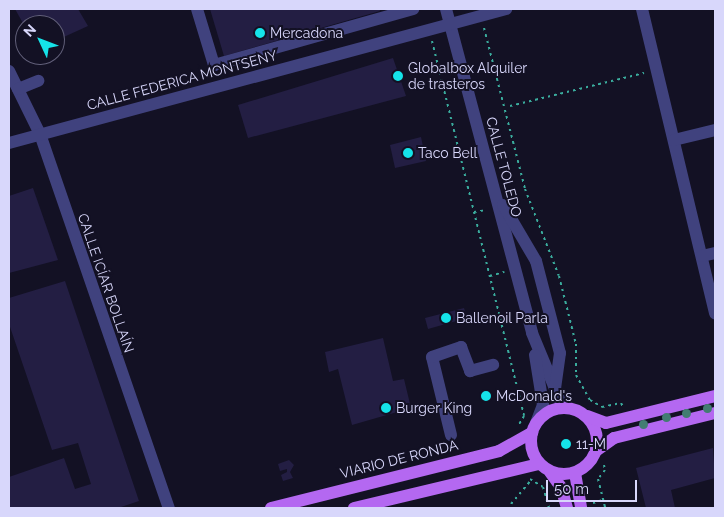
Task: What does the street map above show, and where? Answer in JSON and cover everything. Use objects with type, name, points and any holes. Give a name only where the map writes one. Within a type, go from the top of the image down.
[{"type":"main road","points":[[567,508],[561,487],[550,472],[539,464],[533,455],[534,428],[552,410],[563,408],[606,423],[715,396]]},
{"type":"main road","points":[[550,472],[574,473],[588,464],[596,451],[614,438],[715,413]]},
{"type":"main road","points":[[584,415],[596,431],[596,451]]},
{"type":"main road","name":"VIARIO DE RONDA","points":[[271,508],[500,451],[534,428]]},
{"type":"main road","points":[[354,508],[539,464]]},
{"type":"main road","points":[[574,473],[581,508]]},
{"type":"street","points":[[197,9],[214,66],[386,12],[413,9]]},
{"type":"street","name":"CALLE TOLEDO","points":[[446,9],[532,333],[543,405],[534,428]]},
{"type":"street","name":"CALLE FEDERICA MONTSENY","points":[[9,142],[429,27],[506,9]]},
{"type":"street","points":[[642,9],[715,313]]},
{"type":"street","name":"CALLE ICÍAR BOLLAÍN","points":[[9,71],[40,134],[169,508]]},
{"type":"street","points":[[18,89],[38,81]]},
{"type":"street","points":[[674,140],[715,130]]},
{"type":"street","points":[[496,192],[536,261],[560,353],[555,390]]},
{"type":"street","points":[[702,256],[715,253]]},
{"type":"street","name":"CALLE TOLEDO","points":[[532,333],[563,408]]},
{"type":"street","points":[[451,435],[438,395],[439,381],[432,357],[461,347],[470,371],[493,365]]},
{"type":"path","points":[[480,15],[525,190],[559,276],[576,344],[576,373],[590,400],[602,407],[621,403],[623,408]]},
{"type":"path","points":[[429,27],[524,416],[516,430]]},
{"type":"path","points":[[510,106],[656,70]]},
{"type":"path","points":[[604,465],[605,470],[598,479],[605,508]]},
{"type":"path","points":[[524,474],[544,487],[549,508]]},
{"type":"path","points":[[511,504],[531,480]]},
{"type":"building","points":[[15,9],[78,9],[88,26],[65,36],[65,15],[18,15]]},
{"type":"building","name":"Mercadona","points":[[210,9],[379,9],[380,11],[224,56]]},
{"type":"building","points":[[393,58],[406,96],[248,138],[238,105]]},
{"type":"building","name":"Taco Bell","points":[[421,137],[426,161],[395,168],[390,145]]},
{"type":"building","points":[[33,188],[58,260],[9,273],[9,196]]},
{"type":"building","points":[[65,281],[139,501],[118,508],[9,508],[9,477],[64,458],[75,489],[91,484],[78,443],[52,450],[9,324],[9,298]]},
{"type":"building","name":"Ballenoil Parla","points":[[464,308],[467,318],[428,329],[425,318]]},
{"type":"building","points":[[383,338],[393,381],[404,379],[411,408],[352,425],[338,369],[329,372],[325,352]]},
{"type":"building","points":[[713,448],[715,478],[671,490],[675,508],[646,508],[636,468]]},
{"type":"building","points":[[289,460],[294,465],[290,472],[293,478],[283,481],[281,475],[287,472],[287,469],[280,471],[278,464]]},
{"type":"place","name":"Mercadona","points":[[260,33]]},
{"type":"place","name":"Globalbox Alquiler de trasteros","points":[[398,76]]},
{"type":"place","name":"Taco Bell","points":[[408,153]]},
{"type":"place","name":"Ballenoil Parla","points":[[446,318]]},
{"type":"place","name":"McDonald's","points":[[486,396]]},
{"type":"place","name":"Burger King","points":[[386,408]]},
{"type":"place","name":"11-M","points":[[566,444]]}]
